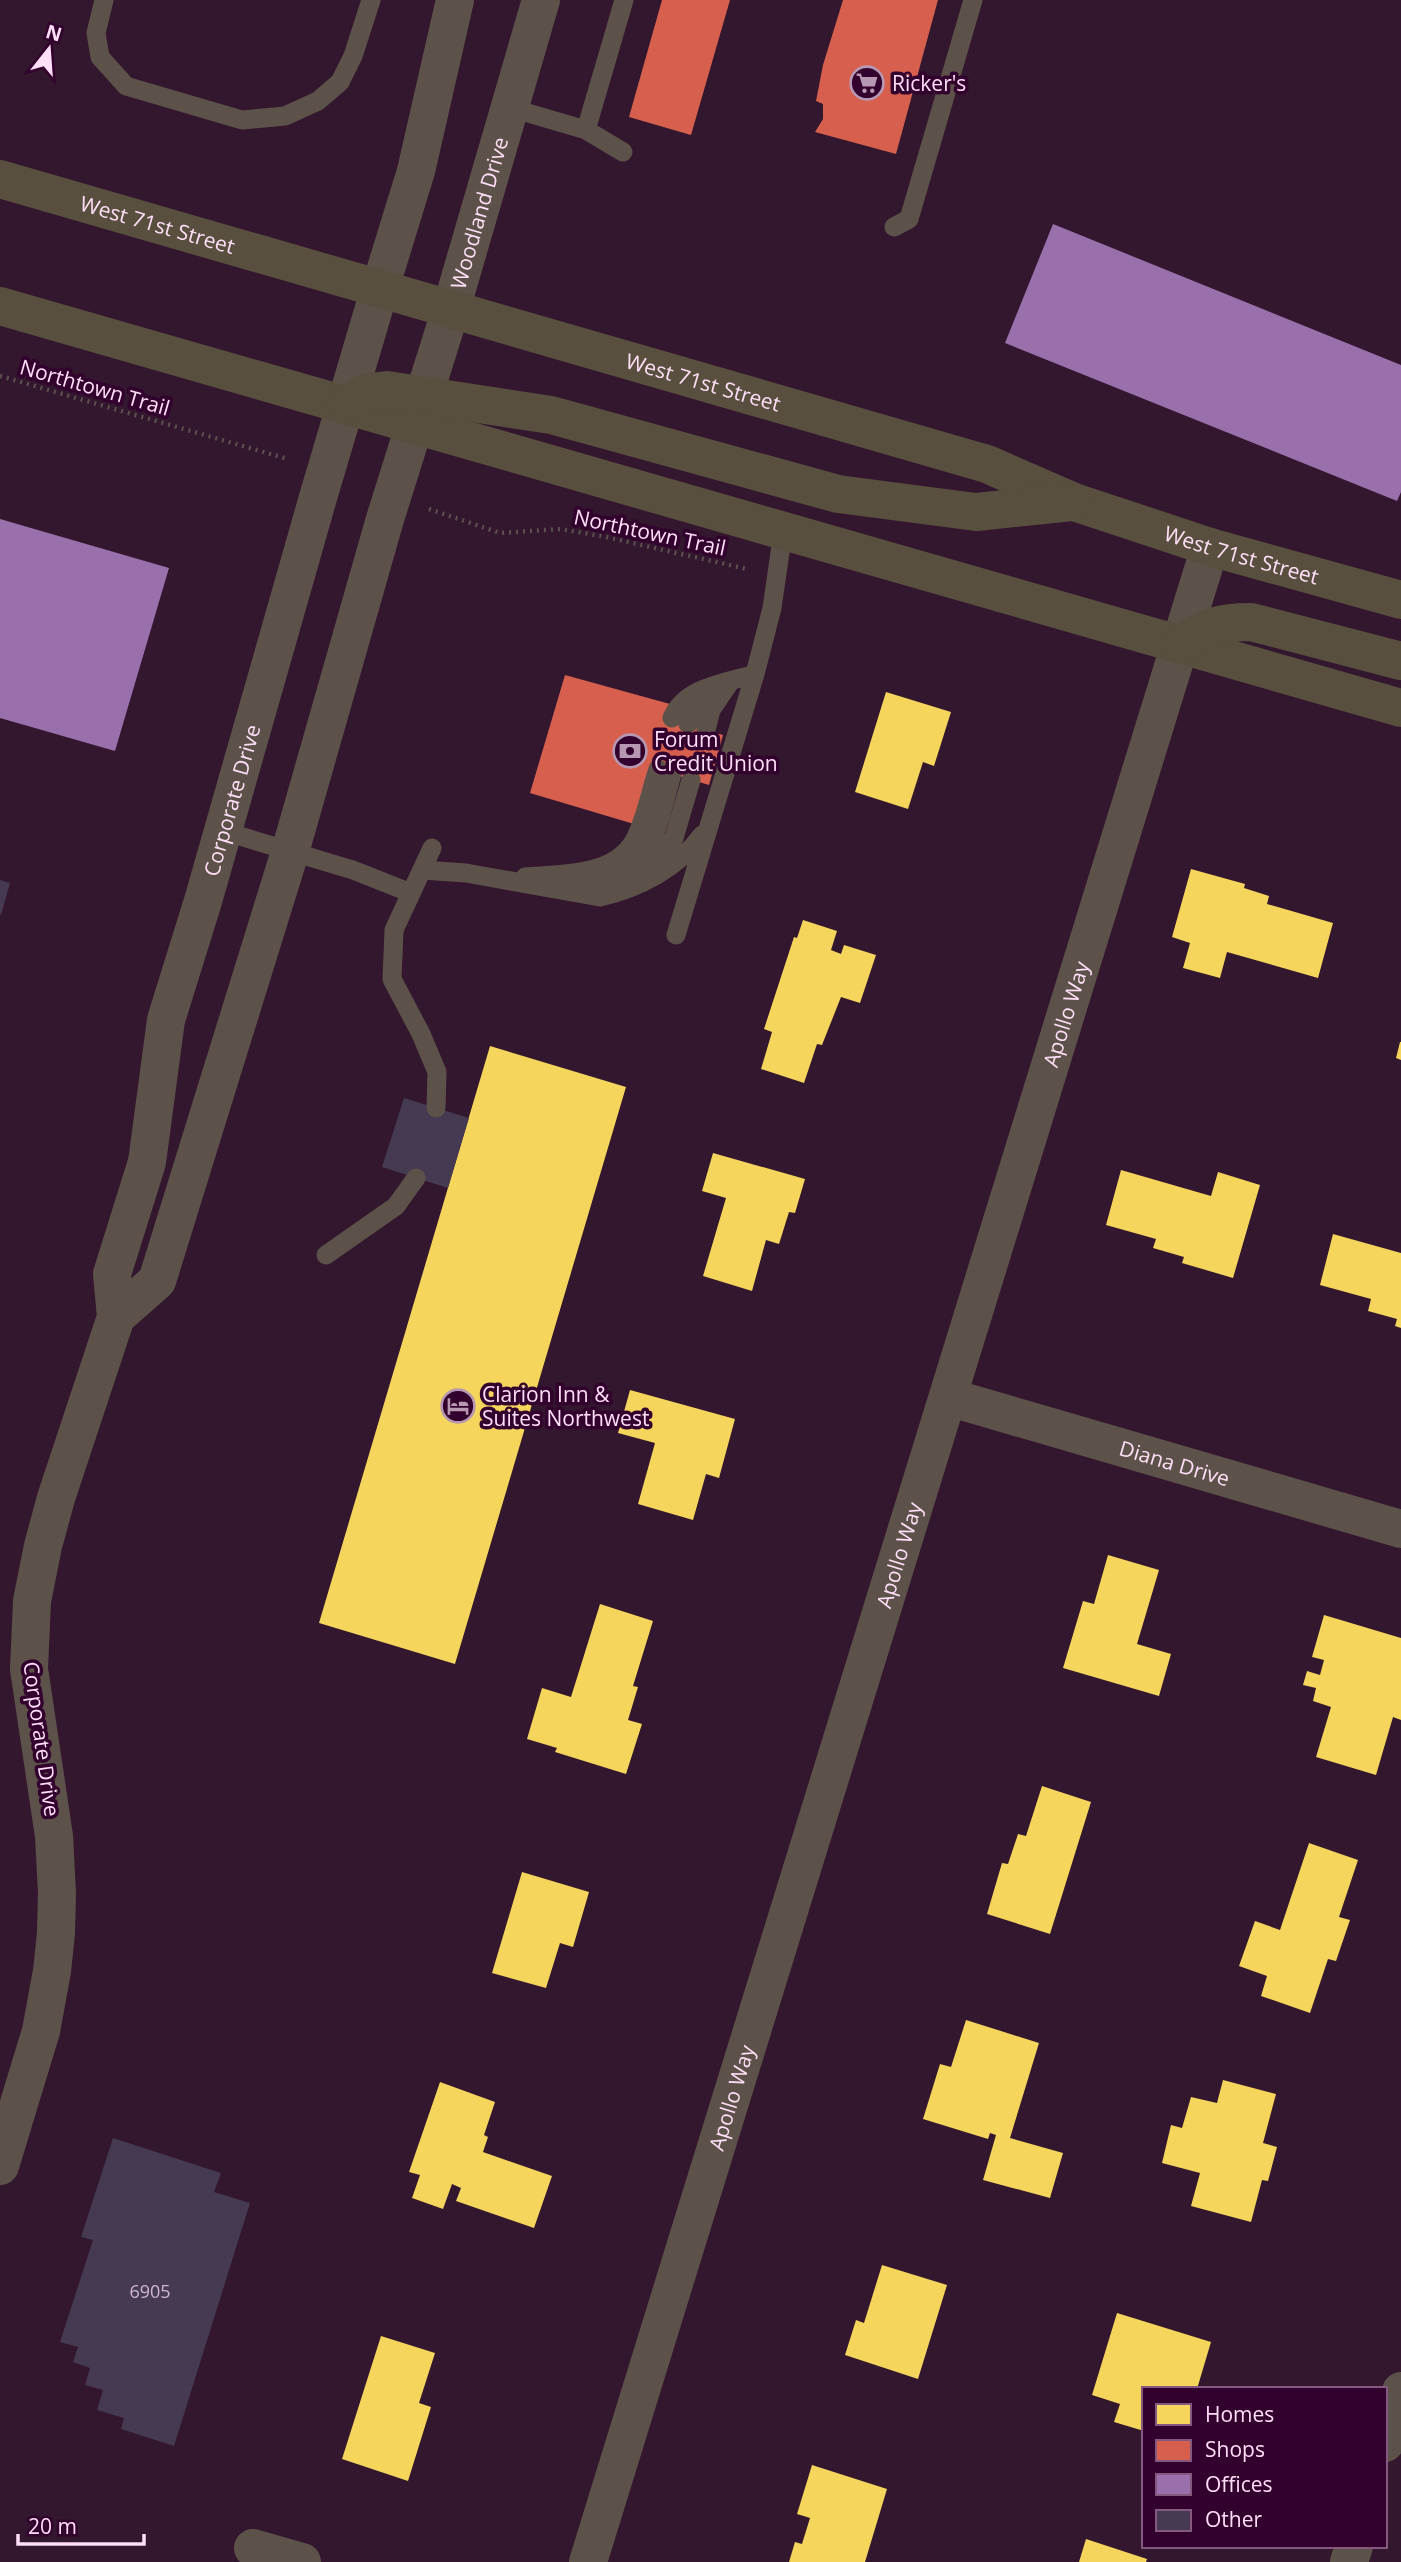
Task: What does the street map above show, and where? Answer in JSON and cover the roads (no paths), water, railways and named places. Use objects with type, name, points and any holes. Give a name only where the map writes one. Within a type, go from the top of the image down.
[{"type":"main road","name":"West 71st Street","points":[[0,179],[987,464],[1074,502],[1210,547],[1401,600]]},
{"type":"main road","points":[[0,306],[346,405],[551,415],[838,494],[976,512],[1074,502]]},
{"type":"main road","points":[[419,410],[783,532],[1401,708]]},
{"type":"main road","points":[[1179,645],[1208,626],[1227,622],[1251,622],[1401,662]]},
{"type":"street","points":[[380,288],[416,171],[455,0]]},
{"type":"street","name":"Woodland Drive","points":[[419,410],[541,0]]},
{"type":"street","name":"Corporate Drive","points":[[0,2166],[41,2031],[56,1933],[54,1836],[29,1669],[32,1601],[43,1546],[56,1498],[116,1317],[112,1275],[147,1162],[166,1020],[380,288]]},
{"type":"street","points":[[116,1317],[157,1281],[290,852],[381,532],[419,410]]},
{"type":"street","name":"Apollo Way","points":[[589,2562],[1210,547]]},
{"type":"street","name":"Diana Drive","points":[[948,1397],[1401,1529]]},
{"type":"street","points":[[1387,2436],[1401,2391]]},
{"type":"street","points":[[253,2548],[303,2562]]},
{"type":"lane","points":[[104,0],[96,33],[100,57],[126,86],[242,120],[285,116],[318,101],[340,82],[353,56],[370,0]]},
{"type":"lane","points":[[586,130],[624,0]]},
{"type":"lane","points":[[894,227],[909,219],[973,0]]},
{"type":"lane","points":[[511,108],[586,130],[623,152]]},
{"type":"lane","points":[[676,935],[755,674],[772,608],[783,532]]},
{"type":"lane","points":[[721,685],[711,710],[688,724],[676,708],[688,696],[721,685],[755,674]]},
{"type":"lane","points":[[640,883],[674,838],[674,774]]},
{"type":"lane","points":[[499,879],[603,867],[620,856],[632,843],[674,774]]},
{"type":"lane","points":[[544,887],[597,883],[620,877],[636,864],[656,833],[674,774]]},
{"type":"lane","points":[[422,870],[466,873],[600,897],[621,892],[668,868],[692,848],[709,826]]},
{"type":"lane","points":[[223,831],[353,870],[411,893]]},
{"type":"lane","points":[[432,848],[394,930],[392,979],[421,1034],[437,1072],[436,1108]]},
{"type":"lane","points":[[326,1255],[396,1206],[416,1178]]},
{"type":"place","name":"Ricker's","points":[[867,83]]},
{"type":"place","name":"Forum Credit Union","points":[[630,751]]},
{"type":"place","name":"Clarion Inn & Suites Northwest","points":[[458,1406]]}]
